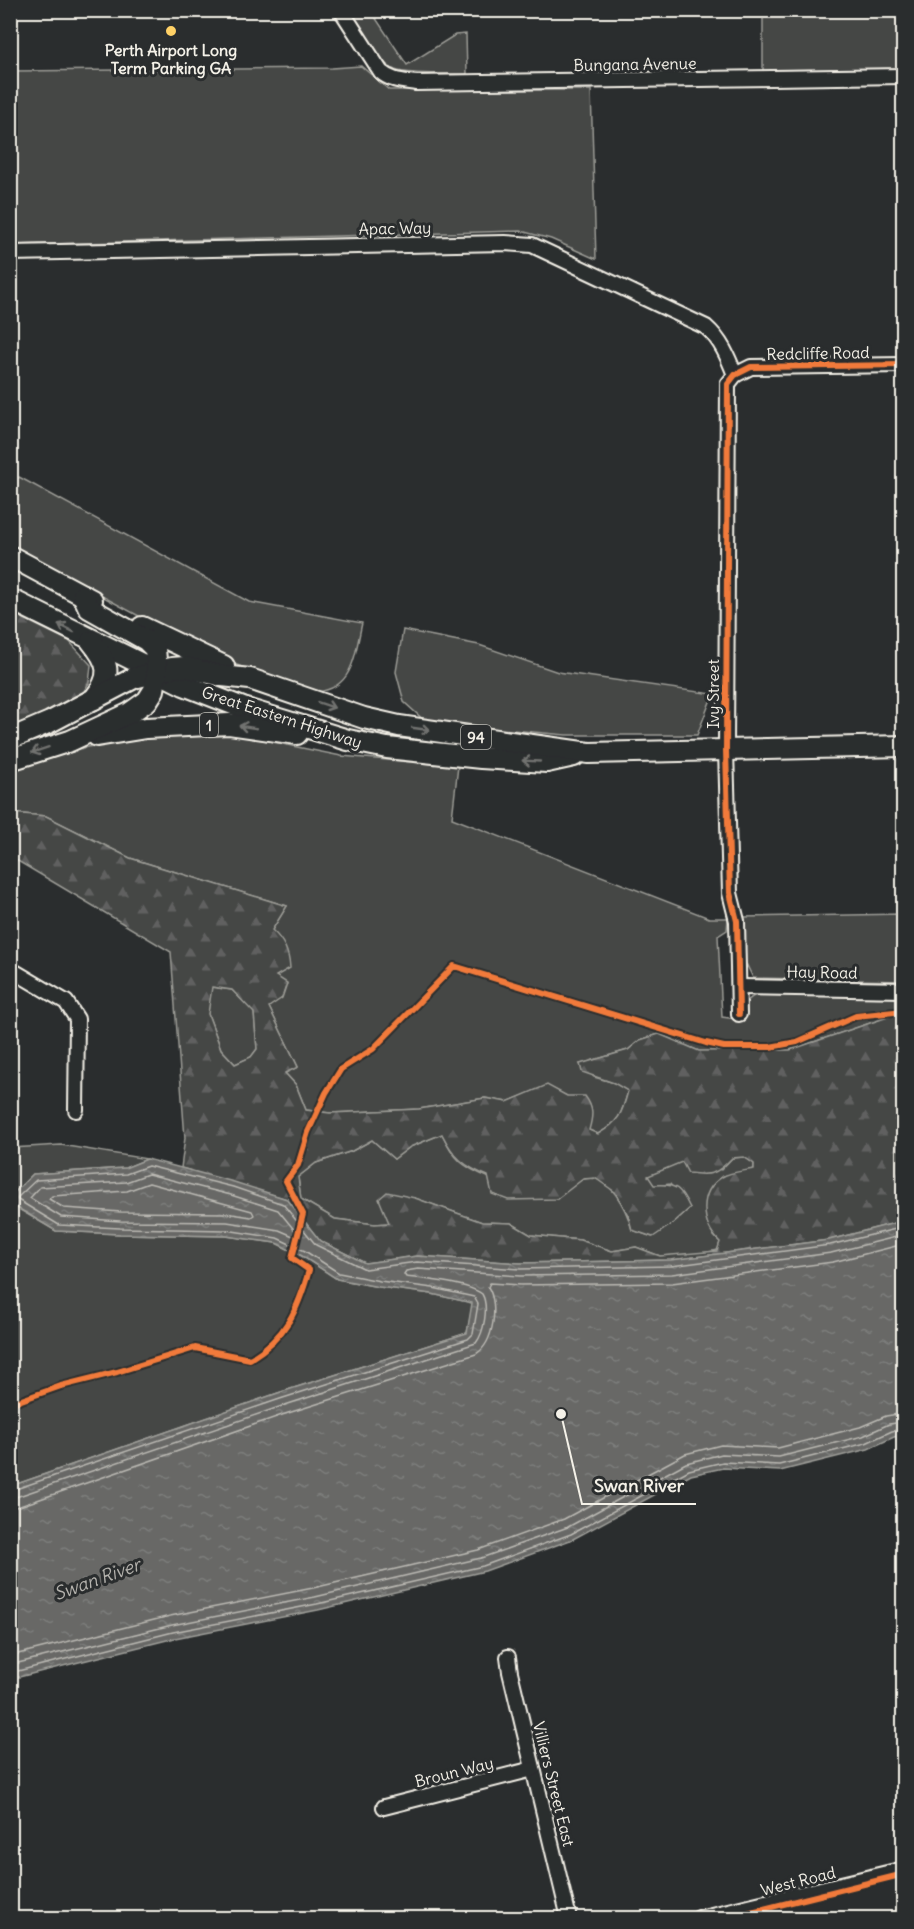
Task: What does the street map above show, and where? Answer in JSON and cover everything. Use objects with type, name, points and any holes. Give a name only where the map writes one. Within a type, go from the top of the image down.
[{"type":"highway","name":"94","points":[[10,556],[170,641],[250,679]]},
{"type":"highway","points":[[70,741],[130,713],[147,701],[154,690],[157,671],[155,649],[146,640],[89,608],[83,595]]},
{"type":"highway","name":"94","points":[[10,599],[157,671]]},
{"type":"highway","points":[[90,639],[107,663],[106,681],[94,699]]},
{"type":"highway","name":"Great Eastern Highway","points":[[10,739],[50,722],[134,678],[157,671],[185,667],[222,676],[250,679],[364,718],[399,726],[589,753],[903,746]]},
{"type":"highway","name":"Great Eastern Highway","points":[[157,671],[184,685],[243,708],[348,740],[387,748],[481,758],[548,762],[589,753]]},
{"type":"highway","name":"1","points":[[10,760],[70,741],[146,728],[229,724],[348,740]]},
{"type":"street","name":"Bungana Avenue","points":[[341,10],[374,63],[387,78],[416,82],[903,76]]},
{"type":"street","name":"Apac Way","points":[[10,253],[505,243],[531,245],[706,327],[715,335],[723,348],[735,375]]},
{"type":"street","name":"Redcliffe Road","points":[[735,375],[751,367],[903,365]]},
{"type":"street","name":"Ivy Street","points":[[735,375],[728,384],[727,393],[726,750],[730,893],[737,921],[739,1014]]},
{"type":"street","points":[[10,969],[66,1002],[77,1019],[76,1110]]},
{"type":"street","name":"Hay Road","points":[[739,987],[903,990]]},
{"type":"street","name":"Villiers Street East","points":[[508,1657],[569,1918]]},
{"type":"street","name":"Broun Way","points":[[384,1808],[533,1769]]},
{"type":"street","name":"West Road","points":[[699,1918],[903,1869]]},
{"type":"green space","points":[[349,11],[371,11],[407,65],[455,35],[466,34],[467,74],[420,74],[395,70],[375,52]]},
{"type":"green space","points":[[763,11],[903,11],[903,70],[763,72]]},
{"type":"green space","points":[[361,66],[389,90],[591,90],[596,259],[551,239],[521,231],[11,245],[11,71]]},
{"type":"green space","points":[[19,477],[249,602],[362,623],[357,649],[349,671],[335,687],[324,691],[309,692],[213,656],[11,547],[10,488]]},
{"type":"green space","points":[[10,612],[69,641],[91,665],[89,683],[79,699],[10,730]]},
{"type":"green space","points":[[403,630],[479,645],[558,672],[713,694],[697,735],[566,735],[426,722],[404,702],[396,672]]},
{"type":"green space","points":[[224,732],[341,756],[458,766],[452,818],[709,918],[728,918],[727,930],[718,936],[722,1017],[743,1020],[748,1000],[767,991],[903,995],[903,1016],[891,1016],[790,1050],[699,1051],[659,1034],[640,1040],[628,1050],[580,1064],[594,1077],[615,1083],[628,1091],[619,1117],[598,1134],[589,1130],[567,1096],[547,1086],[507,1102],[485,1098],[419,1109],[330,1113],[306,1110],[296,1085],[285,1073],[298,1067],[269,1007],[287,984],[276,977],[272,930],[287,906],[130,858],[46,816],[11,813],[10,770],[83,748],[153,734]]},
{"type":"green space","points":[[11,813],[46,816],[130,858],[287,906],[272,930],[285,947],[290,968],[276,976],[287,983],[282,998],[269,1007],[298,1067],[285,1073],[296,1085],[306,1110],[330,1113],[419,1109],[485,1098],[507,1102],[547,1085],[567,1096],[585,1096],[592,1112],[589,1130],[598,1134],[619,1117],[628,1091],[614,1083],[582,1072],[580,1064],[628,1050],[640,1040],[659,1034],[699,1051],[790,1050],[891,1016],[903,1016],[903,1221],[829,1240],[671,1260],[520,1263],[417,1256],[365,1263],[320,1241],[287,1199],[181,1168],[185,1138],[171,952],[11,857]],"holes":[[[212,987],[232,990],[254,1013],[257,1049],[251,1057],[235,1064],[221,1049],[208,1014]],[[442,1134],[461,1160],[472,1169],[488,1176],[492,1194],[508,1200],[557,1199],[583,1179],[595,1178],[615,1192],[628,1215],[632,1230],[653,1237],[690,1208],[681,1192],[673,1186],[654,1185],[648,1176],[682,1162],[688,1173],[708,1174],[722,1168],[732,1158],[744,1157],[754,1164],[754,1169],[725,1175],[714,1183],[709,1191],[706,1199],[706,1217],[714,1235],[720,1242],[717,1251],[660,1256],[636,1247],[612,1251],[580,1240],[531,1235],[511,1223],[482,1222],[415,1198],[387,1192],[379,1199],[389,1223],[375,1224],[335,1219],[301,1199],[298,1177],[316,1163],[352,1151],[372,1140],[394,1159],[410,1147]]]},
{"type":"green space","points":[[903,914],[903,981],[753,978],[743,957],[742,917]]},
{"type":"green space","points":[[210,987],[232,990],[254,1012],[257,1049],[251,1057],[235,1064],[221,1049],[208,1014]]},
{"type":"green space","points":[[442,1134],[456,1157],[477,1172],[557,1199],[581,1180],[593,1178],[602,1181],[616,1195],[632,1230],[652,1237],[690,1208],[670,1184],[654,1186],[647,1176],[682,1161],[721,1170],[732,1158],[744,1157],[754,1163],[754,1169],[723,1176],[713,1235],[720,1242],[718,1250],[693,1255],[660,1256],[636,1247],[612,1251],[580,1240],[531,1235],[511,1223],[482,1222],[415,1198],[389,1223],[375,1224],[335,1219],[301,1199],[298,1177],[316,1163],[352,1151],[372,1140],[394,1159],[410,1147]]},
{"type":"green space","points":[[61,1145],[147,1159],[125,1168],[33,1174],[11,1196],[11,1148]]},
{"type":"green space","points":[[10,1204],[56,1231],[226,1236],[276,1243],[302,1256],[337,1279],[473,1303],[467,1333],[278,1393],[11,1486]]},
{"type":"water","name":"Swan River","points":[[147,1159],[287,1199],[320,1241],[365,1263],[417,1256],[520,1263],[671,1260],[829,1240],[903,1221],[903,1435],[868,1449],[780,1471],[723,1468],[691,1475],[573,1539],[485,1571],[318,1610],[175,1638],[11,1679],[11,1486],[278,1393],[467,1333],[472,1303],[432,1294],[337,1279],[302,1256],[276,1243],[226,1236],[56,1231],[11,1204],[11,1196],[33,1174],[125,1168]]},
{"type":"cycle path","points":[[739,1014],[737,921],[730,893],[726,750],[728,384],[735,375],[751,367],[904,365]]},
{"type":"cycle path","points":[[10,1404],[61,1386],[117,1372],[195,1348],[250,1359],[273,1341],[282,1332],[295,1310],[309,1270],[292,1258],[303,1214],[286,1181],[298,1165],[308,1132],[326,1093],[341,1069],[373,1049],[454,966],[724,1047],[770,1047],[797,1042],[856,1016],[904,1011]]},
{"type":"cycle path","points":[[727,1918],[904,1874]]},
{"type":"place","name":"Perth Airport Long Term Parking GA","points":[[171,31]]},
{"type":"place","name":"Swan River","points":[[561,1414]]}]
